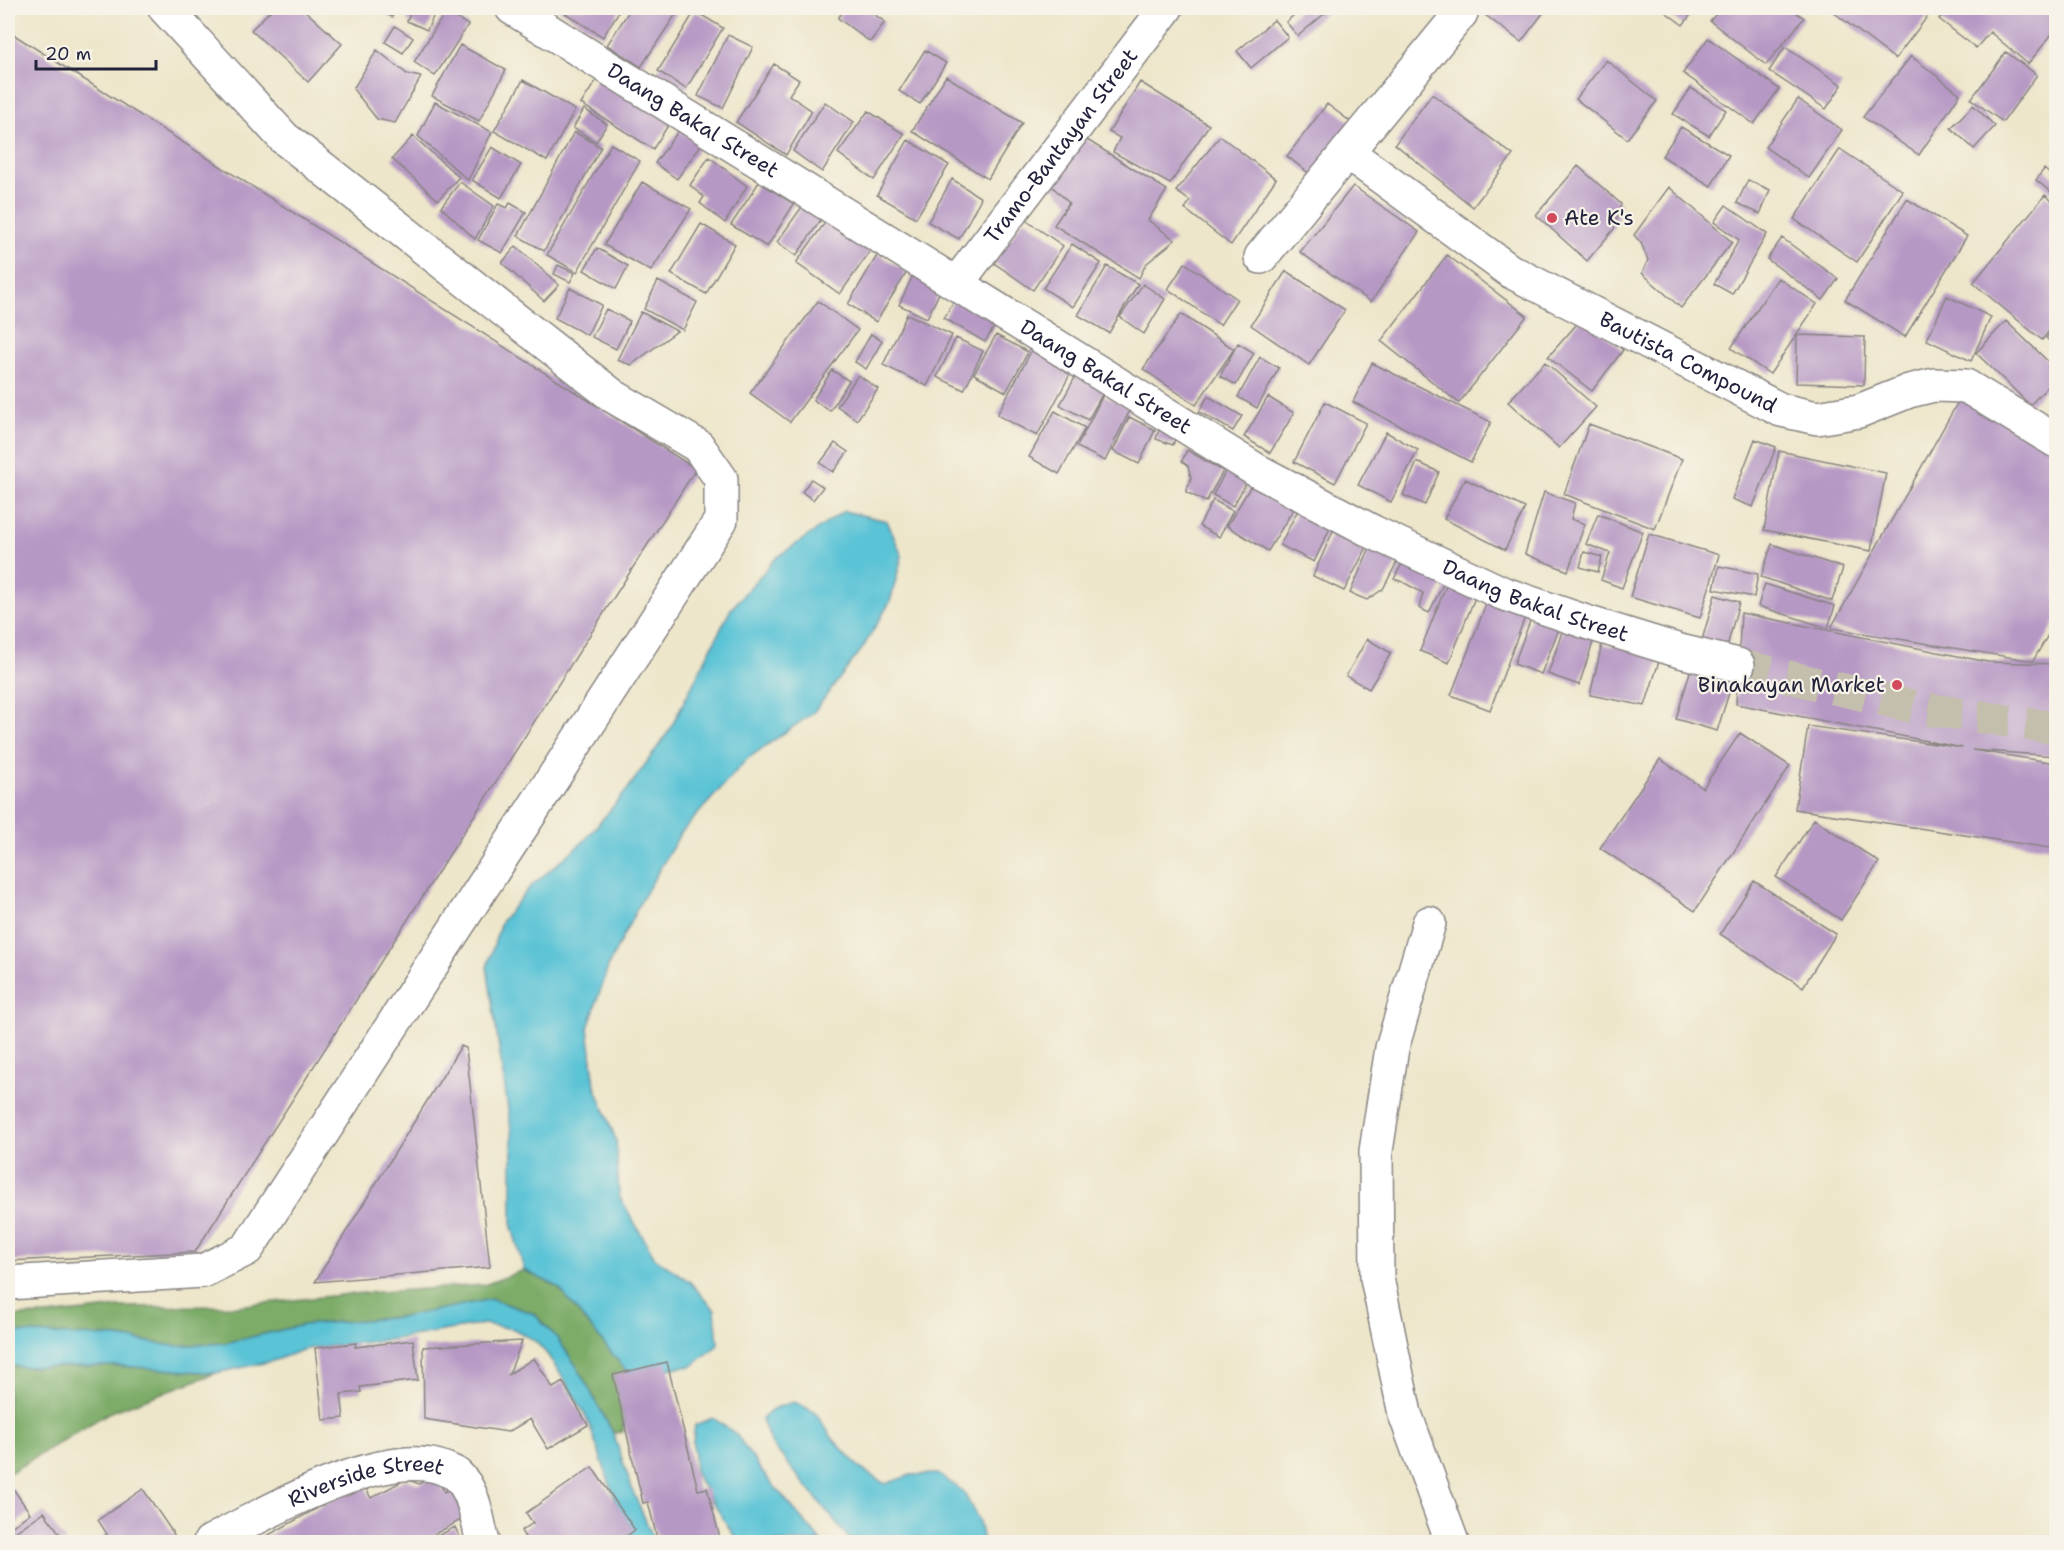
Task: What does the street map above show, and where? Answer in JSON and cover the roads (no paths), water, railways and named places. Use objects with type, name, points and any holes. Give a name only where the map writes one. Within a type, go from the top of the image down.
[{"type":"street","points":[[8,1283],[203,1271],[247,1249],[721,520],[721,478],[698,446],[613,396],[284,138],[165,8]]},
{"type":"street","name":"Daang Bakal Street","points":[[512,8],[1256,470],[1373,532],[1502,594],[1680,651],[1738,665]]},
{"type":"street","name":"Tramo-Bantayan Street","points":[[957,283],[1166,8]]},
{"type":"street","points":[[1261,257],[1461,13]]},
{"type":"street","name":"Bautista Compound","points":[[1347,152],[1510,271],[1781,410],[1817,418],[1859,411],[1909,391],[1934,385],[1966,387],[2056,441]]},
{"type":"street","points":[[1429,923],[1392,1048],[1376,1151],[1377,1278],[1405,1414],[1452,1542]]},
{"type":"street","name":"Riverside Street","points":[[210,1542],[291,1500],[333,1482],[374,1470],[410,1464],[435,1465],[457,1475],[471,1495],[483,1542]]},
{"type":"water","points":[[844,511],[887,521],[902,556],[890,602],[862,649],[813,713],[747,759],[680,834],[641,901],[609,964],[588,1028],[595,1086],[616,1140],[619,1196],[655,1258],[689,1281],[715,1310],[718,1345],[692,1366],[628,1373],[558,1287],[524,1270],[512,1227],[512,1136],[487,967],[501,922],[529,888],[584,841],[627,790],[669,731],[731,609],[776,558]]},
{"type":"water","points":[[492,1299],[534,1314],[557,1338],[577,1367],[613,1433],[634,1494],[655,1542],[630,1542],[587,1418],[547,1354],[535,1341],[514,1329],[484,1324],[394,1339],[305,1349],[273,1361],[216,1373],[120,1366],[23,1367],[8,1365],[8,1332],[118,1337],[175,1346],[225,1343],[303,1325],[402,1317]]},
{"type":"water","points":[[794,1402],[815,1412],[833,1439],[861,1469],[885,1484],[911,1475],[938,1474],[963,1491],[979,1521],[983,1542],[852,1542],[770,1442],[762,1419],[775,1408]]},
{"type":"water","points":[[713,1418],[736,1434],[763,1473],[822,1542],[738,1542],[695,1474],[693,1442],[695,1425]]},
{"type":"tunnel","points":[[1738,665],[1919,708],[2056,728]]},
{"type":"place","name":"Ate K's","points":[[1552,218]]},
{"type":"place","name":"Binakayan Market","points":[[1897,685]]}]
